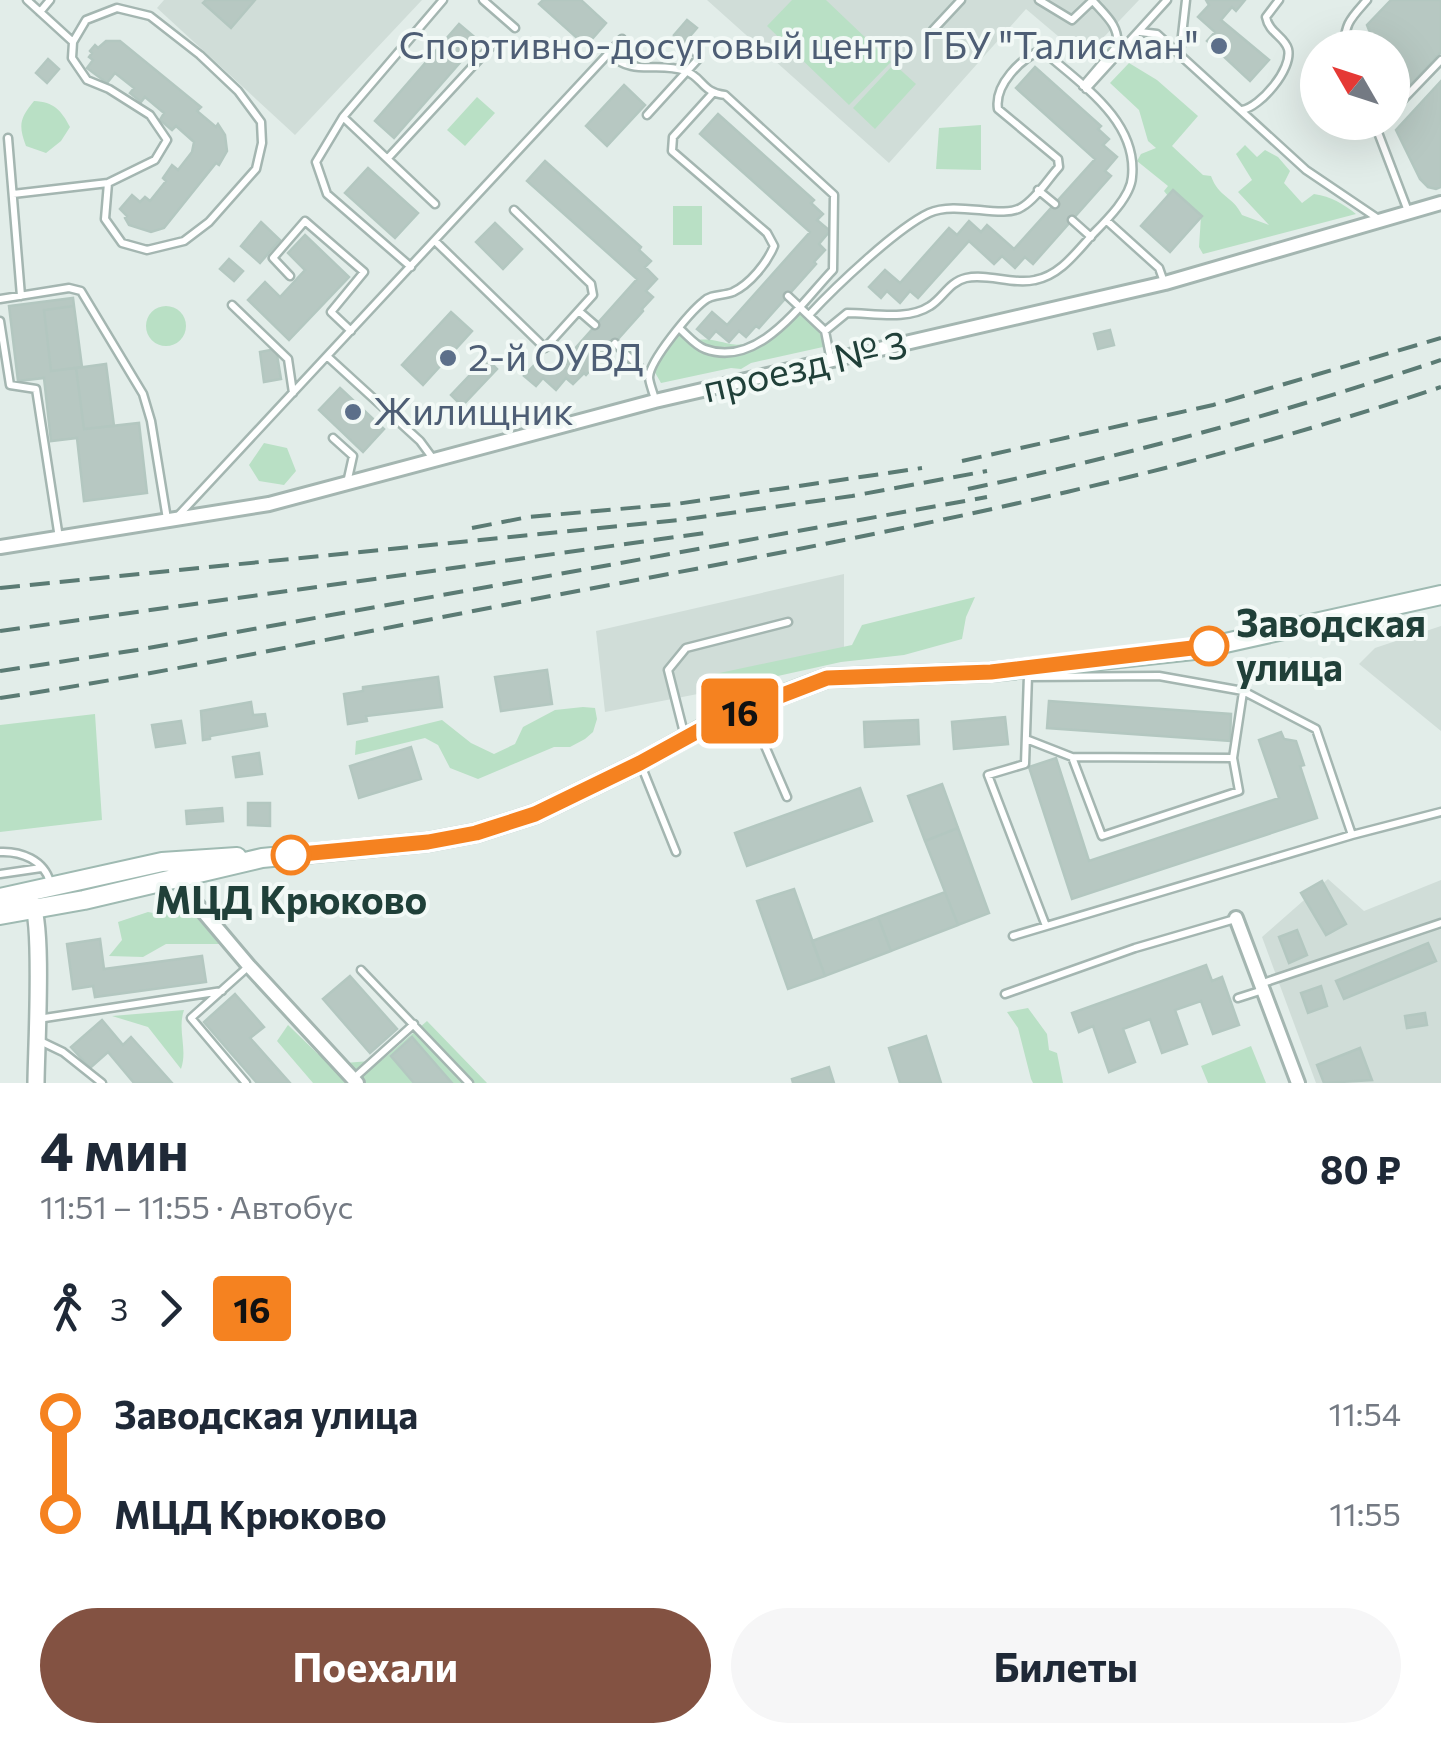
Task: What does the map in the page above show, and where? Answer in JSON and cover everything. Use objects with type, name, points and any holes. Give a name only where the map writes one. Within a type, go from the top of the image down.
[{"type":"main road","points":[[0,898],[162,862],[262,858],[428,842],[476,833],[535,814],[748,708],[827,678],[1028,672],[1194,650],[1441,595]]},
{"type":"main road","points":[[0,914],[262,858]]},
{"type":"street","name":"проезд № 3","points":[[0,547],[270,504],[656,401],[1165,283],[1441,203]]},
{"type":"street","points":[[162,862],[250,966],[356,1081]]},
{"type":"street","points":[[20,894],[36,909],[36,1083]]},
{"type":"street","points":[[1236,918],[1298,1083]]},
{"type":"lane","points":[[27,0],[73,42]]},
{"type":"lane","points":[[40,12],[50,0]]},
{"type":"lane","points":[[410,267],[327,194],[316,162],[343,116],[443,0]]},
{"type":"lane","points":[[483,0],[515,28]]},
{"type":"lane","points":[[934,30],[960,0]]},
{"type":"lane","points":[[1038,0],[1072,20],[1093,0],[1116,26],[1117,46],[1084,87]]},
{"type":"lane","points":[[1084,87],[1140,32],[1166,0]]},
{"type":"lane","points":[[1180,54],[1186,0]]},
{"type":"lane","points":[[1241,110],[1252,108],[1282,73],[1289,55],[1287,44],[1268,28],[1266,17],[1279,0]]},
{"type":"lane","points":[[1345,30],[1347,22],[1367,0]]},
{"type":"lane","points":[[13,194],[108,183],[154,160],[166,140],[150,115],[87,80],[72,58],[73,42],[86,20],[117,8],[150,16],[200,55],[238,91],[261,122],[262,143],[256,169],[208,222],[184,241],[147,250],[122,243],[105,219],[108,183]]},
{"type":"lane","points":[[1154,15],[1156,34]]},
{"type":"lane","points":[[1140,32],[1156,34],[1328,188],[1355,200],[1380,220]]},
{"type":"lane","points":[[172,518],[328,357],[622,39]]},
{"type":"lane","points":[[388,158],[495,42]]},
{"type":"lane","points":[[647,115],[698,58],[692,44]]},
{"type":"lane","points":[[810,314],[854,272],[928,214],[952,206],[1010,211],[1022,208],[1059,166],[1058,159],[998,109],[999,90],[1030,55],[1042,50],[1114,114],[1131,158],[1132,180],[1106,220],[1058,271],[1034,280],[966,278],[947,288],[932,305],[916,312],[847,313],[825,331]]},
{"type":"lane","points":[[608,54],[622,66],[687,71],[712,94],[725,95],[834,195],[833,270],[765,342],[730,352],[703,349],[680,329]]},
{"type":"lane","points":[[1410,92],[1441,60]]},
{"type":"lane","points":[[649,378],[657,358],[706,297],[733,292],[759,270],[774,246],[767,233],[672,152],[673,137],[712,94]]},
{"type":"lane","points":[[343,116],[436,204]]},
{"type":"lane","points":[[8,138],[22,296]]},
{"type":"lane","points":[[1383,140],[1408,211]]},
{"type":"lane","points":[[1038,190],[1055,204]]},
{"type":"lane","points":[[435,241],[545,348],[580,312],[592,295],[591,284],[514,210]]},
{"type":"lane","points":[[1072,220],[1091,237]]},
{"type":"lane","points":[[1106,220],[1159,268],[1165,283]]},
{"type":"lane","points":[[290,276],[272,258],[305,221],[364,272],[331,312],[352,331]]},
{"type":"lane","points":[[759,270],[768,278]]},
{"type":"lane","points":[[0,299],[69,288],[82,291],[143,394],[172,518]]},
{"type":"lane","points":[[788,296],[825,331],[831,362]]},
{"type":"lane","points":[[232,305],[288,358],[293,394]]},
{"type":"lane","points":[[580,312],[595,326]]},
{"type":"lane","points":[[0,320],[10,385],[36,389],[59,540]]},
{"type":"lane","points":[[615,343],[649,378],[656,401]]},
{"type":"lane","points":[[328,357],[420,441],[434,461]]},
{"type":"lane","points":[[333,438],[353,456],[347,484]]},
{"type":"lane","points":[[686,737],[668,670],[686,648],[788,622]]},
{"type":"lane","points":[[1046,926],[988,775],[1025,764],[1028,672],[1160,676],[1244,691],[1316,729],[1352,834]]},
{"type":"lane","points":[[1072,757],[1102,836],[1239,792],[1233,758],[1244,691]]},
{"type":"lane","points":[[748,708],[787,798]]},
{"type":"lane","points":[[1026,739],[1072,757],[1233,758]]},
{"type":"lane","points":[[640,763],[676,852]]},
{"type":"lane","points":[[1013,936],[1352,834],[1441,812]]},
{"type":"lane","points":[[0,852],[21,853],[48,875],[50,888],[36,909]]},
{"type":"lane","points":[[0,874],[43,868]]},
{"type":"lane","points":[[1005,994],[1135,948],[1236,918]]},
{"type":"lane","points":[[1238,998],[1441,924]]},
{"type":"lane","points":[[246,1083],[191,1018],[250,966]]},
{"type":"lane","points":[[361,970],[470,1083]]},
{"type":"lane","points":[[36,1019],[222,990]]},
{"type":"lane","points":[[356,1081],[414,1024]]},
{"type":"lane","points":[[36,1039],[64,1052],[102,1083]]},
{"type":"shaded area","points":[[164,0],[422,0],[295,135],[157,8]]},
{"type":"shaded area","points":[[707,0],[1139,0],[1084,58],[1026,9],[889,163]]},
{"type":"shaded area","points":[[844,574],[844,654],[708,692],[605,712],[596,631]]},
{"type":"shaded area","points":[[1441,626],[1441,731],[1359,664],[1375,648]]},
{"type":"shaded area","points":[[1328,879],[1364,911],[1441,880],[1441,1083],[1316,1083],[1262,937]]},
{"type":"green space","points":[[792,0],[826,0],[891,62],[849,105],[767,26]]},
{"type":"green space","points":[[1129,63],[1157,80],[1198,116],[1172,146],[1203,175],[1211,176],[1242,215],[1269,225],[1238,192],[1252,180],[1236,154],[1245,145],[1257,157],[1265,150],[1278,157],[1290,171],[1284,183],[1302,203],[1314,194],[1320,195],[1356,214],[1203,254],[1199,247],[1201,216],[1168,196],[1164,191],[1168,186],[1137,161],[1141,154],[1156,148],[1148,141],[1139,110],[1110,83]]},
{"type":"green space","points":[[894,64],[916,84],[875,129],[853,108]]},
{"type":"green space","points":[[477,97],[495,113],[465,146],[447,130]]},
{"type":"green space","points":[[34,101],[56,108],[70,127],[46,153],[26,146],[22,133],[23,117]]},
{"type":"green space","points":[[981,125],[981,170],[936,169],[939,128]]},
{"type":"green space","points":[[673,206],[702,206],[702,245],[673,245]]},
{"type":"green space","points":[[166,306],[180,312],[186,326],[180,340],[166,346],[152,340],[146,326],[152,312]]},
{"type":"green space","points":[[795,309],[818,323],[815,326],[825,342],[823,347],[751,363],[741,369],[661,383],[653,369],[680,329],[695,339],[755,344],[765,341]]},
{"type":"green space","points":[[264,443],[287,448],[296,471],[284,485],[259,481],[249,465]]},
{"type":"green space","points":[[975,597],[962,639],[904,655],[841,662],[715,690],[710,675],[852,645],[862,625]]},
{"type":"green space","points":[[595,708],[597,719],[593,732],[585,739],[570,747],[554,747],[478,779],[450,768],[438,745],[425,738],[355,755],[356,741],[442,720],[471,743],[494,754],[515,744],[523,727],[555,710]]},
{"type":"green space","points":[[95,714],[102,820],[0,832],[0,725]]},
{"type":"green space","points":[[168,908],[193,913],[219,944],[166,944],[143,957],[109,956],[122,940],[118,922],[148,912],[164,915]]},
{"type":"green space","points":[[1028,1008],[1047,1034],[1049,1050],[1057,1053],[1063,1083],[1033,1083],[1031,1079],[1018,1028],[1007,1012]]},
{"type":"green space","points":[[184,1010],[181,1069],[148,1027],[112,1016]]},
{"type":"green space","points":[[427,1021],[487,1083],[313,1083],[277,1041],[288,1025],[318,1054],[345,1063],[382,1060]]},
{"type":"green space","points":[[1251,1046],[1266,1083],[1208,1083],[1201,1066]]},
{"type":"building","points":[[255,0],[231,28],[203,3]]},
{"type":"building","points":[[543,0],[581,0],[606,23],[586,46],[539,4]]},
{"type":"building","points":[[1206,0],[1245,0],[1221,20],[1269,60],[1250,81],[1207,41],[1215,32],[1198,17],[1209,5]]},
{"type":"building","points":[[1391,0],[1441,0],[1441,52],[1410,84],[1410,30],[1369,30],[1367,25]]},
{"type":"building","points":[[687,20],[697,28],[684,43],[674,35]]},
{"type":"building","points":[[459,24],[479,41],[394,138],[375,121]]},
{"type":"building","points":[[106,41],[120,41],[201,107],[197,111],[216,127],[218,124],[225,135],[227,151],[219,165],[216,163],[164,228],[151,232],[129,225],[120,209],[132,195],[140,202],[145,197],[150,201],[166,181],[163,178],[172,165],[178,170],[192,152],[194,142],[176,126],[172,130],[160,120],[164,113],[145,97],[141,102],[130,93],[134,88],[115,73],[107,83],[87,68],[93,60],[90,51]]},
{"type":"building","points":[[48,59],[59,69],[47,83],[36,73]]},
{"type":"building","points":[[1035,67],[1101,126],[1098,129],[1109,139],[1103,145],[1117,157],[1105,171],[1111,176],[1033,264],[1025,257],[1015,268],[1002,256],[994,264],[969,241],[918,298],[910,291],[900,303],[887,291],[881,298],[869,287],[885,270],[900,283],[949,228],[957,235],[969,221],[981,232],[987,225],[1014,249],[1095,159],[1016,88]]},
{"type":"building","points":[[1441,81],[1441,187],[1436,189],[1420,179],[1401,140],[1410,140],[1410,115]]},
{"type":"building","points":[[624,85],[645,105],[607,146],[586,126]]},
{"type":"building","points":[[718,114],[814,200],[811,203],[823,214],[817,220],[830,231],[819,244],[825,250],[816,264],[759,328],[756,326],[746,337],[739,331],[729,342],[716,331],[709,339],[697,329],[712,312],[727,325],[810,232],[700,134]]},
{"type":"building","points":[[545,161],[641,247],[639,250],[651,261],[645,267],[657,279],[646,291],[653,297],[643,311],[586,375],[573,384],[566,378],[556,390],[543,378],[536,386],[524,376],[540,359],[554,372],[637,279],[527,181]]},
{"type":"building","points":[[368,168],[418,213],[395,238],[345,193]]},
{"type":"building","points":[[1173,190],[1202,216],[1170,252],[1141,226]]},
{"type":"building","points":[[261,222],[280,240],[260,263],[241,246]]},
{"type":"building","points":[[495,223],[522,249],[503,269],[476,242]]},
{"type":"building","points":[[305,235],[349,277],[289,340],[248,300],[265,282],[280,297],[305,270],[288,253]]},
{"type":"building","points":[[229,259],[243,271],[234,281],[220,269]]},
{"type":"building","points":[[73,298],[74,306],[44,310],[51,371],[76,368],[84,429],[139,423],[147,493],[84,501],[77,438],[51,441],[44,378],[18,381],[9,306]]},
{"type":"building","points":[[74,306],[82,367],[51,371],[44,310]]},
{"type":"building","points":[[451,312],[472,331],[423,385],[402,365]]},
{"type":"building","points":[[1110,330],[1114,345],[1098,349],[1094,334]]},
{"type":"building","points":[[276,349],[281,379],[264,382],[260,352]]},
{"type":"building","points":[[486,358],[497,369],[462,406],[451,395]]},
{"type":"building","points":[[106,364],[114,426],[84,429],[76,368]]},
{"type":"building","points":[[340,388],[384,429],[363,452],[319,410]]},
{"type":"building","points":[[547,670],[552,704],[501,711],[495,677]]},
{"type":"building","points":[[438,677],[442,707],[366,716],[367,721],[348,724],[344,694],[363,691],[363,687]]},
{"type":"building","points":[[1049,701],[1231,714],[1230,741],[1047,728]]},
{"type":"building","points":[[251,702],[253,715],[265,714],[267,726],[203,740],[201,711]]},
{"type":"building","points":[[1005,717],[1008,744],[954,749],[952,722]]},
{"type":"building","points":[[918,720],[919,744],[865,747],[864,722]]},
{"type":"building","points":[[181,721],[185,743],[156,747],[152,725]]},
{"type":"building","points":[[1281,732],[1284,739],[1296,741],[1317,818],[1072,899],[1029,767],[1056,758],[1089,861],[1279,798],[1259,740]]},
{"type":"building","points":[[411,747],[421,779],[359,798],[350,766]]},
{"type":"building","points":[[259,753],[262,774],[236,777],[233,757]]},
{"type":"building","points":[[942,784],[958,828],[925,841],[908,796]]},
{"type":"building","points":[[860,788],[872,821],[747,866],[735,833]]},
{"type":"building","points":[[248,803],[270,803],[270,826],[248,825]]},
{"type":"building","points":[[222,808],[223,821],[187,824],[186,811]]},
{"type":"building","points":[[958,828],[989,913],[958,925],[925,841]]},
{"type":"building","points":[[1322,881],[1346,924],[1326,935],[1301,893]]},
{"type":"building","points":[[794,889],[825,976],[788,989],[757,901]]},
{"type":"building","points":[[945,892],[958,925],[891,951],[878,917]]},
{"type":"building","points":[[878,917],[891,951],[825,976],[812,941]]},
{"type":"building","points":[[1297,930],[1307,955],[1289,963],[1279,937]]},
{"type":"building","points":[[100,939],[104,969],[202,956],[206,982],[95,997],[93,986],[73,989],[67,944]]},
{"type":"building","points":[[1428,943],[1436,961],[1344,999],[1336,981]]},
{"type":"building","points":[[1206,965],[1212,981],[1222,977],[1239,1025],[1213,1034],[1201,1001],[1175,1010],[1187,1044],[1162,1053],[1150,1019],[1123,1029],[1135,1062],[1109,1072],[1093,1026],[1079,1032],[1072,1013]]},
{"type":"building","points":[[350,976],[397,1029],[370,1053],[323,999]]},
{"type":"building","points":[[1321,986],[1327,1006],[1308,1013],[1301,993]]},
{"type":"building","points":[[235,994],[264,1027],[250,1038],[290,1083],[257,1083],[204,1022]]},
{"type":"building","points":[[1425,1013],[1427,1025],[1407,1028],[1405,1016]]},
{"type":"building","points":[[102,1020],[123,1045],[131,1037],[172,1083],[134,1083],[108,1052],[90,1068],[71,1047]]},
{"type":"building","points":[[926,1036],[941,1083],[900,1083],[889,1048]]},
{"type":"building","points":[[412,1037],[452,1083],[414,1083],[391,1056]]},
{"type":"building","points":[[1360,1048],[1372,1080],[1324,1083],[1317,1065]]},
{"type":"building","points":[[829,1067],[834,1083],[793,1083],[792,1079]]},
{"type":"railway","points":[[962,461],[1213,405],[1441,338]]},
{"type":"railway","points":[[968,489],[1207,431],[1441,360]]},
{"type":"railway","points":[[0,698],[276,650],[1000,507],[1222,453],[1441,387]]},
{"type":"railway","points":[[472,528],[528,517],[676,504],[922,468]]},
{"type":"railway","points":[[0,588],[680,520],[852,496],[987,471]]},
{"type":"railway","points":[[0,671],[137,650],[987,497]]},
{"type":"railway","points":[[0,631],[712,532]]},
{"type":"bus line","name":"16","points":[[291,855],[428,842],[476,833],[535,814],[720,719],[827,678],[991,672],[1209,646]]},
{"type":"place","name":"Спортивно-досуговый центр ГБУ \"Талисман\"","points":[[1219,46]]},
{"type":"place","name":"2-й ОУВД","points":[[448,358]]},
{"type":"place","name":"Жилищник","points":[[353,412]]},
{"type":"place","name":"Заводская улица","points":[[1209,646]]},
{"type":"place","name":"МЦД Крюково","points":[[291,855]]}]
